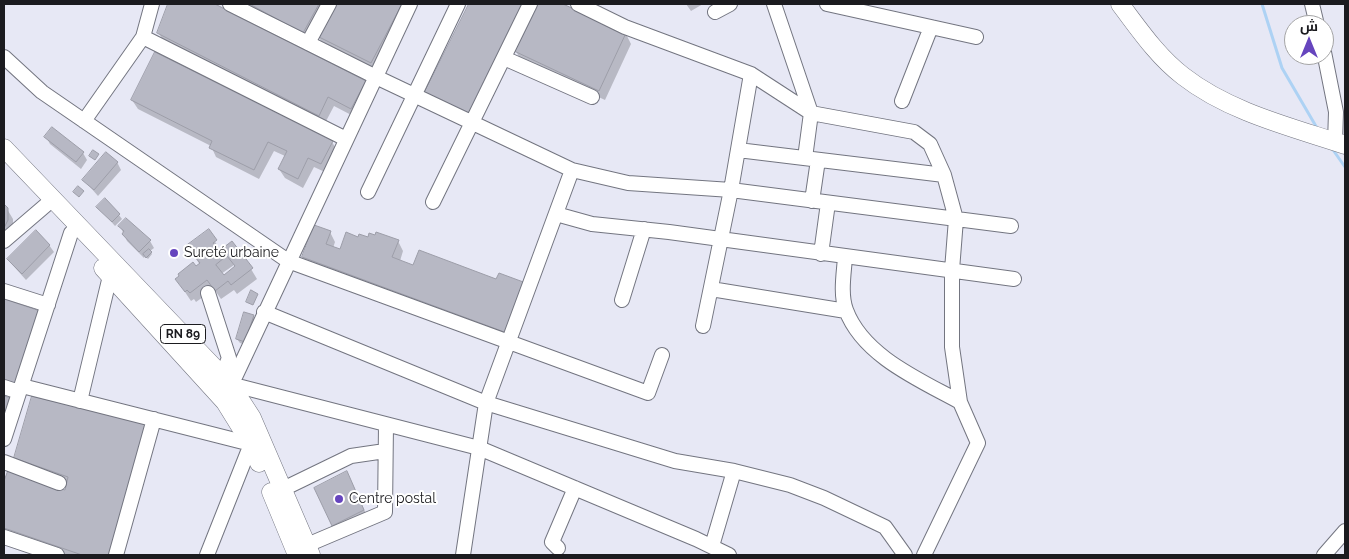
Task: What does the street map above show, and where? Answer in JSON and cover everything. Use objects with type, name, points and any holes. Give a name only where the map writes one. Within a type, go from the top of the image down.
[{"type":"main road","points":[[1120,4],[1150,44],[1182,76],[1209,93],[1259,116],[1340,143]]},
{"type":"main road","name":"RN 89","points":[[4,148],[48,202],[226,379],[252,418],[283,489],[305,552]]},
{"type":"main road","name":"RN 89","points":[[4,166],[48,202]]},
{"type":"main road","name":"RN 89","points":[[75,230],[110,276],[225,402],[251,444],[305,552]]},
{"type":"street","points":[[84,121],[143,37],[152,4]]},
{"type":"street","points":[[308,43],[329,4]]},
{"type":"street","points":[[226,379],[264,312],[410,4]]},
{"type":"street","points":[[368,192],[458,4]]},
{"type":"street","points":[[433,202],[530,4]]},
{"type":"street","points":[[715,12],[730,4]]},
{"type":"street","points":[[774,4],[811,113],[812,201]]},
{"type":"street","points":[[827,4],[881,10],[930,27],[976,37]]},
{"type":"street","points":[[234,5],[376,77],[572,170],[628,183],[731,190],[1011,226]]},
{"type":"street","points":[[582,5],[625,27],[751,74],[811,113],[914,132],[930,144],[944,176],[956,219],[952,270],[952,347],[960,402],[978,443],[924,555]]},
{"type":"street","points":[[902,101],[930,27]]},
{"type":"street","points":[[143,37],[346,140]]},
{"type":"street","points":[[4,57],[42,92],[288,261],[648,393],[662,355]]},
{"type":"street","points":[[504,58],[592,97]]},
{"type":"street","points":[[1327,65],[1340,143]]},
{"type":"street","points":[[703,326],[731,190],[751,74]]},
{"type":"street","points":[[738,150],[944,176]]},
{"type":"street","points":[[463,555],[486,403],[572,170]]},
{"type":"street","points":[[4,240],[48,202]]},
{"type":"street","points":[[821,254],[828,203]]},
{"type":"street","points":[[556,214],[592,224],[1014,279]]},
{"type":"street","points":[[4,439],[75,230]]},
{"type":"street","points":[[622,300],[644,230]]},
{"type":"street","points":[[845,257],[844,298],[846,310],[867,344],[910,374],[960,402]]},
{"type":"street","points":[[80,401],[110,276]]},
{"type":"street","points":[[711,289],[846,310]]},
{"type":"street","points":[[4,291],[48,305]]},
{"type":"street","points":[[208,293],[229,358],[225,402]]},
{"type":"street","points":[[264,312],[486,403],[675,461],[790,485],[824,498],[885,527],[905,555]]},
{"type":"street","points":[[226,379],[386,425],[479,448],[712,546],[729,555]]},
{"type":"street","points":[[4,388],[20,389],[80,401],[251,444],[207,555]]},
{"type":"street","points":[[116,555],[154,419]]},
{"type":"street","points":[[305,552],[385,512],[386,425]]},
{"type":"street","points":[[283,489],[351,456],[386,451]]},
{"type":"street","points":[[4,462],[59,483]]},
{"type":"street","points":[[712,546],[734,472]]},
{"type":"street","points":[[561,553],[552,542],[575,488]]},
{"type":"street","points":[[1324,555],[1345,531]]},
{"type":"street","points":[[4,537],[54,555]]},
{"type":"building","points":[[168,4],[215,4],[366,81],[351,109],[328,97],[319,116],[157,33]]},
{"type":"building","points":[[250,4],[319,4],[303,33]]},
{"type":"building","points":[[335,4],[402,4],[371,63],[317,36]]},
{"type":"building","points":[[469,4],[524,4],[468,116],[424,94]]},
{"type":"building","points":[[537,4],[563,4],[626,33],[599,91],[514,51]]},
{"type":"building","points":[[155,52],[333,141],[321,164],[308,158],[298,179],[278,169],[287,151],[268,142],[254,170],[209,148],[212,141],[131,100]]},
{"type":"building","points":[[52,127],[84,152],[76,162],[44,137]]},
{"type":"building","points":[[93,150],[99,154],[95,160],[89,156]]},
{"type":"building","points":[[106,152],[118,162],[94,190],[82,180]]},
{"type":"building","points":[[78,186],[84,191],[79,197],[73,192]]},
{"type":"building","points":[[105,198],[120,214],[112,222],[96,207]]},
{"type":"building","points":[[4,204],[8,208],[8,220],[4,228]]},
{"type":"building","points":[[126,218],[151,240],[139,252],[122,234],[124,231],[118,226]]},
{"type":"building","points":[[314,225],[331,231],[326,244],[340,249],[346,232],[358,237],[359,234],[368,237],[369,233],[375,235],[376,232],[399,240],[392,257],[413,265],[419,250],[496,279],[499,273],[526,283],[507,333],[302,257]]},
{"type":"building","points":[[209,229],[217,240],[213,243],[219,251],[232,241],[253,268],[231,285],[228,281],[215,291],[207,280],[190,293],[187,290],[185,292],[175,279],[179,276],[178,274],[193,262],[196,266],[200,263],[186,246]],"holes":[[[227,256],[235,266],[224,275],[216,265]]]},
{"type":"building","points":[[36,230],[50,245],[22,274],[7,259]]},
{"type":"building","points":[[149,249],[152,252],[146,258],[143,254]]},
{"type":"building","points":[[251,290],[258,294],[253,305],[246,302]]},
{"type":"building","points":[[4,299],[40,311],[15,385],[4,381]]},
{"type":"building","points":[[244,312],[254,315],[245,342],[236,339]]},
{"type":"building","points":[[4,396],[11,398],[4,419]]},
{"type":"building","points":[[32,396],[146,424],[110,555],[82,555],[4,528],[4,481],[8,470],[65,490],[68,477],[14,458]]},
{"type":"building","name":"Centre postal","points":[[347,471],[364,510],[332,526],[314,488]]},
{"type":"waterway","points":[[1262,4],[1282,68],[1317,128]]},
{"type":"waterway","points":[[1331,147],[1345,167]]},
{"type":"place","name":"Sureté urbaine","points":[[174,253]]},
{"type":"place","name":"Centre postal","points":[[339,499]]}]
